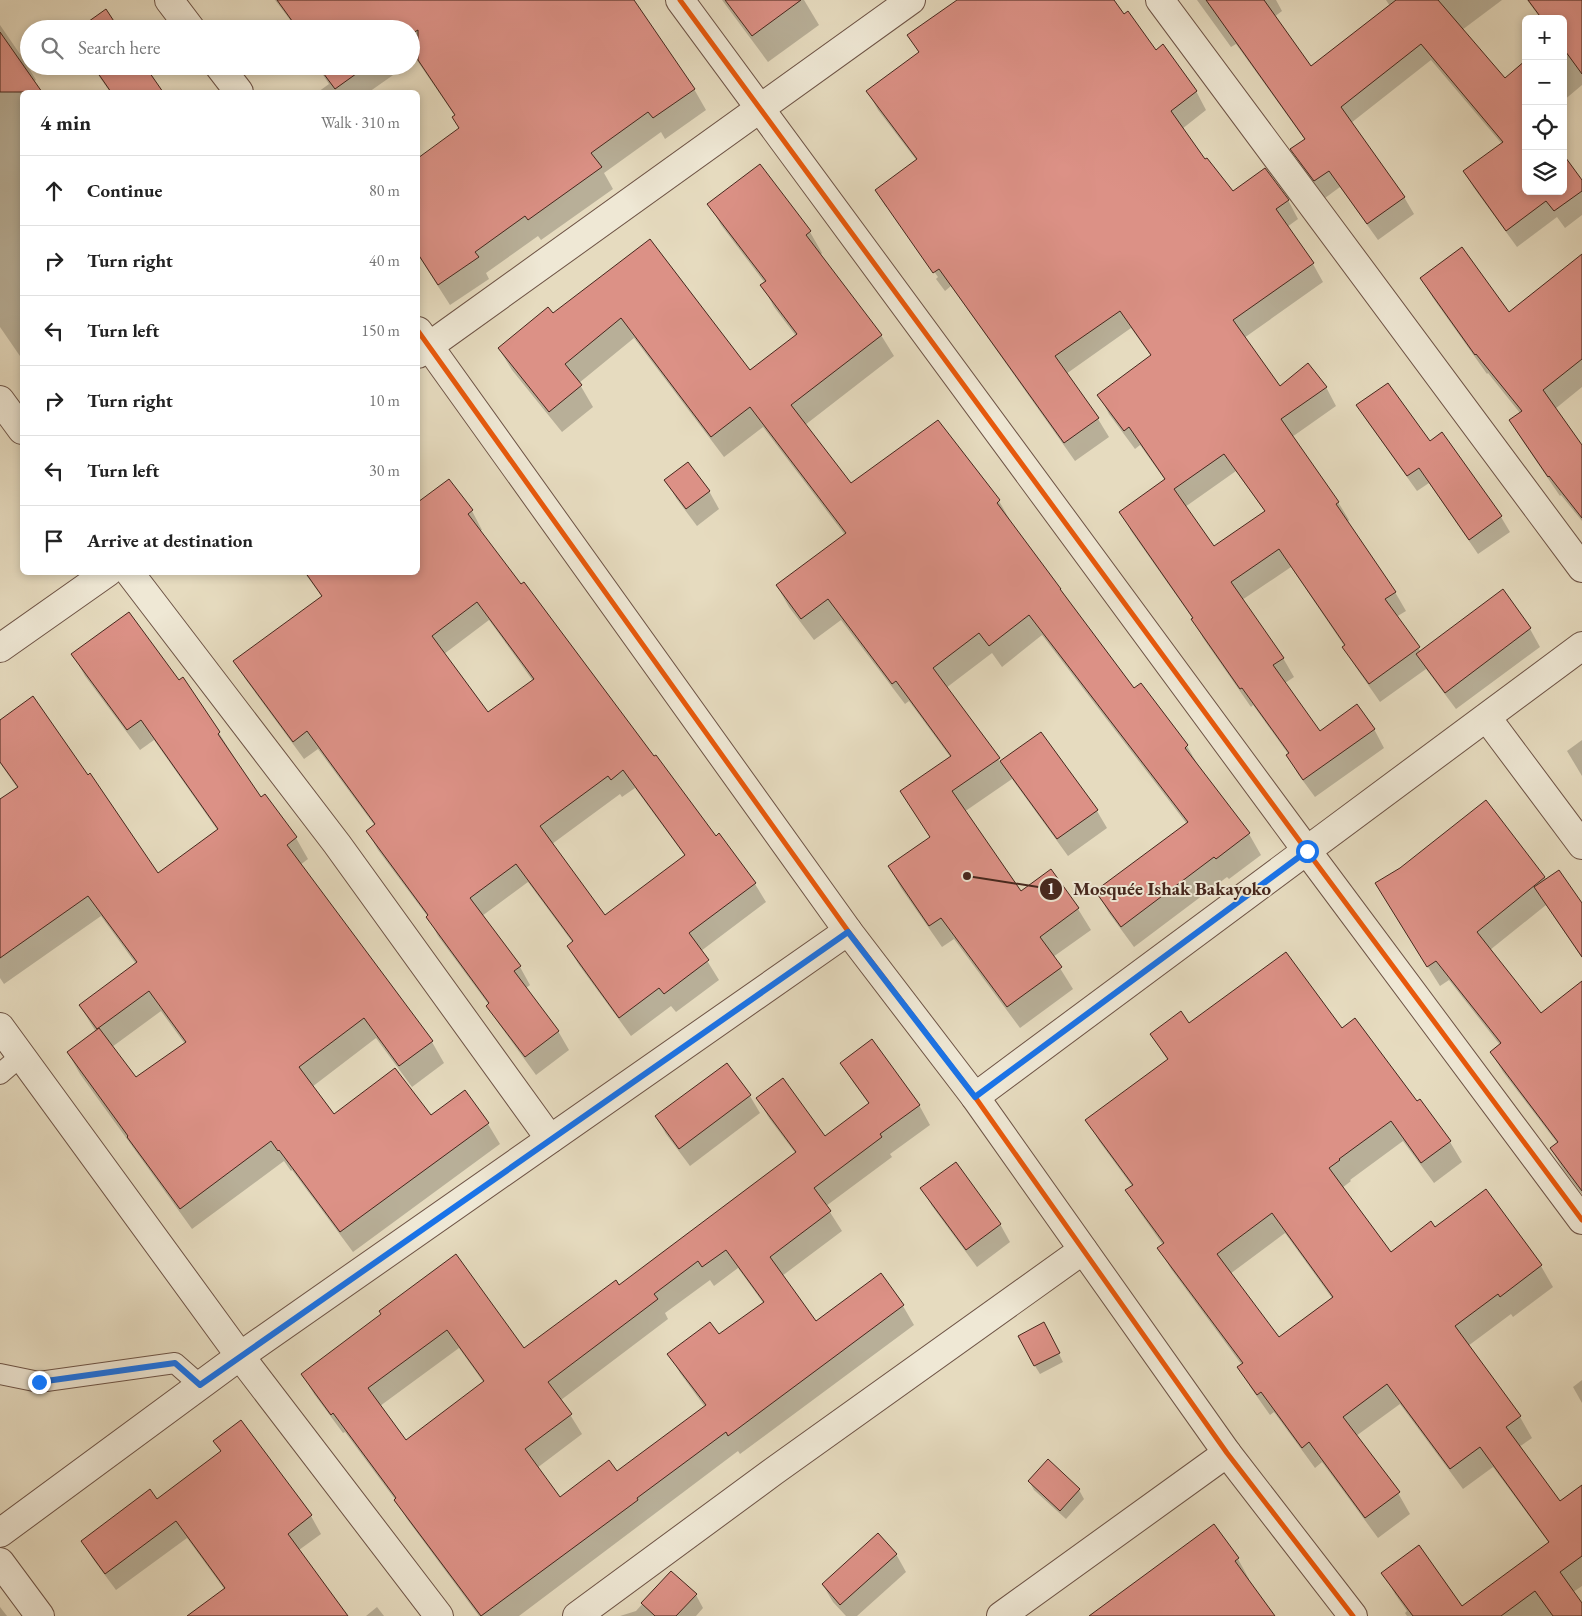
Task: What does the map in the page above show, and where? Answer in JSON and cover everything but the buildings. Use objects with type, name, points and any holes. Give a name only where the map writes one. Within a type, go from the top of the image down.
[{"type":"street","points":[[169,0],[184,20]]},
{"type":"street","points":[[680,0],[1307,851],[1582,1220]]},
{"type":"street","points":[[911,0],[761,109],[421,344],[848,932],[975,1097],[1227,1453],[1353,1616]]},
{"type":"street","points":[[1160,0],[1582,568]]},
{"type":"street","points":[[226,75],[237,90]]},
{"type":"street","points":[[0,400],[20,427]]},
{"type":"street","points":[[0,648],[104,575]]},
{"type":"street","points":[[131,575],[336,844],[550,1139]]},
{"type":"street","points":[[975,1097],[1582,646]]},
{"type":"street","points":[[1487,718],[1582,845]]},
{"type":"street","points":[[0,1533],[240,1356],[848,932]]},
{"type":"street","points":[[0,1027],[240,1356],[439,1616]]},
{"type":"street","points":[[577,1616],[774,1471],[1084,1250]]},
{"type":"street","points":[[1001,1616],[1227,1453]]},
{"type":"street","points":[[0,1562],[40,1616]]},
{"type":"lane","points":[[0,1074],[22,1056]]},
{"type":"lane","points":[[0,1374],[39,1382],[175,1363],[200,1385]]},
{"type":"cycle path","points":[[680,0],[1307,851],[1582,1220]]},
{"type":"cycle path","points":[[420,334],[848,931],[975,1097],[1227,1453],[1353,1616]]},
{"type":"place","name":"Mosquée Ishak Bakayoko","points":[[967,876]]},
{"type":"route","points":[[39,1382],[175,1363],[200,1385],[848,932],[975,1097],[1307,851]]}]
